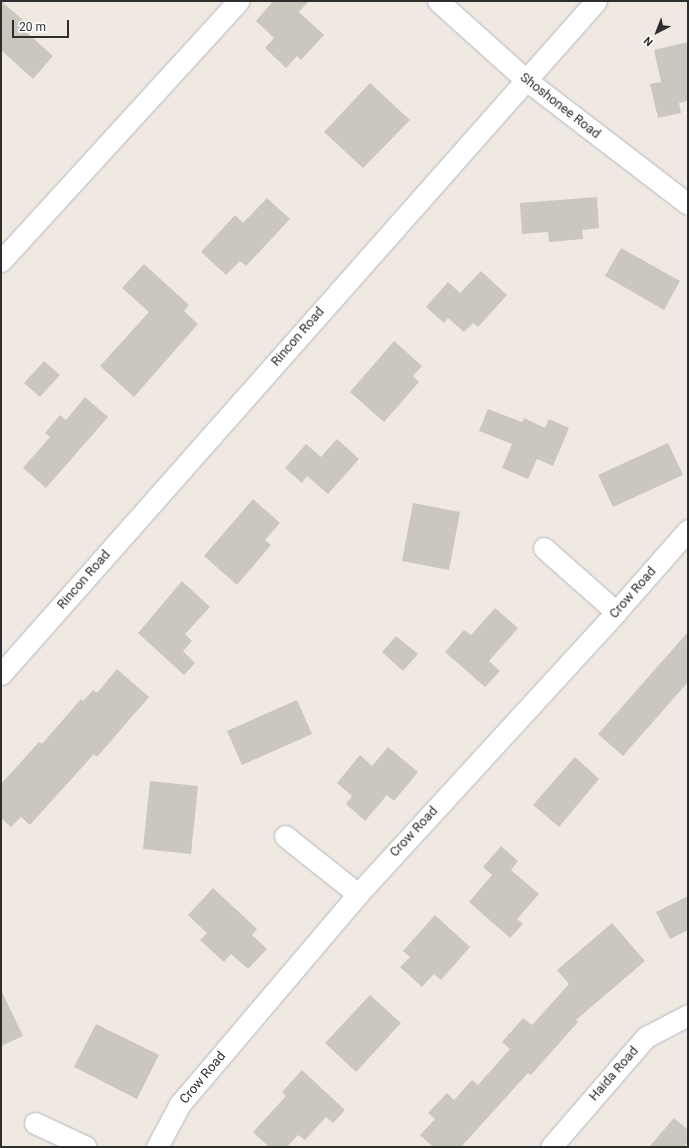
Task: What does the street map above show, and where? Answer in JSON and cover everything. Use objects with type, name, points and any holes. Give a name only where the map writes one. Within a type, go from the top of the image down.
[{"type":"street","points":[[1,261],[238,1]]},
{"type":"street","name":"Shoshonee Road","points":[[438,1],[525,79],[688,204]]},
{"type":"street","name":"Rincon Road","points":[[1,674],[525,79],[596,1]]},
{"type":"street","name":"Crow Road","points":[[157,1147],[180,1104],[358,894],[616,612],[688,530]]},
{"type":"street","points":[[544,548],[616,612]]},
{"type":"street","points":[[285,836],[358,894]]},
{"type":"street","name":"Haida Road","points":[[551,1147],[646,1037],[688,1015]]},
{"type":"street","points":[[35,1123],[86,1147]]},
{"type":"building","points":[[1,1],[30,26],[25,31],[53,56],[33,79],[1,50]]},
{"type":"building","points":[[273,1],[309,1],[299,12],[324,35],[301,60],[297,56],[286,68],[265,48],[274,38],[256,21]]},
{"type":"building","points":[[688,42],[688,101],[679,103],[681,113],[658,118],[650,84],[661,82],[654,50]]},
{"type":"building","points":[[370,83],[410,120],[363,168],[324,132]]},
{"type":"building","points":[[597,197],[599,228],[582,230],[583,239],[549,242],[548,232],[522,234],[520,203]]},
{"type":"building","points":[[267,198],[290,219],[246,266],[240,261],[226,275],[201,252],[235,215],[243,223]]},
{"type":"building","points":[[621,248],[680,281],[664,310],[605,276]]},
{"type":"building","points":[[144,264],[189,305],[184,311],[198,324],[134,397],[100,366],[149,312],[122,288]]},
{"type":"building","points":[[481,271],[507,295],[478,327],[473,323],[464,332],[448,318],[444,323],[426,307],[448,282],[460,293]]},
{"type":"building","points":[[394,341],[422,366],[413,376],[419,382],[384,422],[350,392]]},
{"type":"building","points":[[44,361],[60,375],[40,397],[24,383]]},
{"type":"building","points":[[85,397],[108,417],[46,488],[23,468],[50,437],[45,433],[60,415],[66,420]]},
{"type":"building","points":[[488,409],[522,422],[524,418],[545,428],[549,419],[569,428],[553,466],[537,459],[528,479],[502,468],[512,444],[479,431]]},
{"type":"building","points":[[337,439],[359,459],[328,494],[307,476],[302,483],[285,468],[306,444],[321,457]]},
{"type":"building","points":[[668,443],[683,475],[613,507],[598,475]]},
{"type":"building","points":[[253,499],[280,523],[265,540],[271,545],[237,585],[204,556]]},
{"type":"building","points":[[413,503],[460,512],[449,570],[402,561]]},
{"type":"building","points":[[182,581],[210,607],[185,634],[192,641],[183,651],[195,663],[184,675],[138,633]]},
{"type":"building","points":[[495,608],[518,628],[489,661],[500,671],[485,687],[445,652],[464,630],[471,635]]},
{"type":"building","points":[[688,632],[688,682],[623,756],[598,734]]},
{"type":"building","points":[[396,636],[418,654],[403,671],[382,652]]},
{"type":"building","points":[[117,669],[149,697],[97,757],[94,754],[30,825],[21,817],[11,827],[1,818],[1,784],[39,742],[42,744],[81,699],[83,701],[93,690],[97,693]]},
{"type":"building","points":[[297,700],[312,734],[242,765],[227,731]]},
{"type":"building","points":[[388,747],[418,772],[394,801],[387,795],[365,821],[346,804],[352,796],[337,783],[360,755],[372,766]]},
{"type":"building","points":[[575,757],[599,779],[559,827],[533,805]]},
{"type":"building","points":[[150,781],[198,786],[191,854],[143,849]]},
{"type":"building","points":[[501,846],[518,861],[511,870],[539,894],[517,919],[523,924],[510,938],[469,902],[492,875],[483,867]]},
{"type":"building","points":[[213,888],[257,929],[252,935],[267,949],[248,969],[231,954],[224,962],[200,940],[207,933],[188,915]]},
{"type":"building","points":[[688,896],[688,930],[670,939],[656,912]]},
{"type":"building","points":[[435,915],[470,947],[441,980],[434,974],[422,987],[400,967],[410,957],[403,951]]},
{"type":"building","points":[[612,923],[645,961],[576,1020],[578,1022],[531,1075],[528,1073],[461,1147],[433,1147],[420,1135],[435,1119],[428,1113],[447,1093],[454,1100],[472,1080],[478,1085],[510,1049],[502,1042],[523,1018],[532,1025],[569,984],[557,970]]},
{"type":"building","points":[[1,990],[23,1036],[1,1046]]},
{"type":"building","points":[[370,995],[401,1023],[356,1072],[325,1043]]},
{"type":"building","points":[[96,1024],[159,1055],[137,1099],[74,1067]]},
{"type":"building","points":[[302,1070],[345,1110],[333,1123],[326,1117],[305,1140],[298,1135],[287,1147],[269,1147],[253,1132],[286,1096],[282,1092]]},
{"type":"building","points":[[674,1118],[688,1130],[688,1142],[684,1147],[649,1147]]}]
